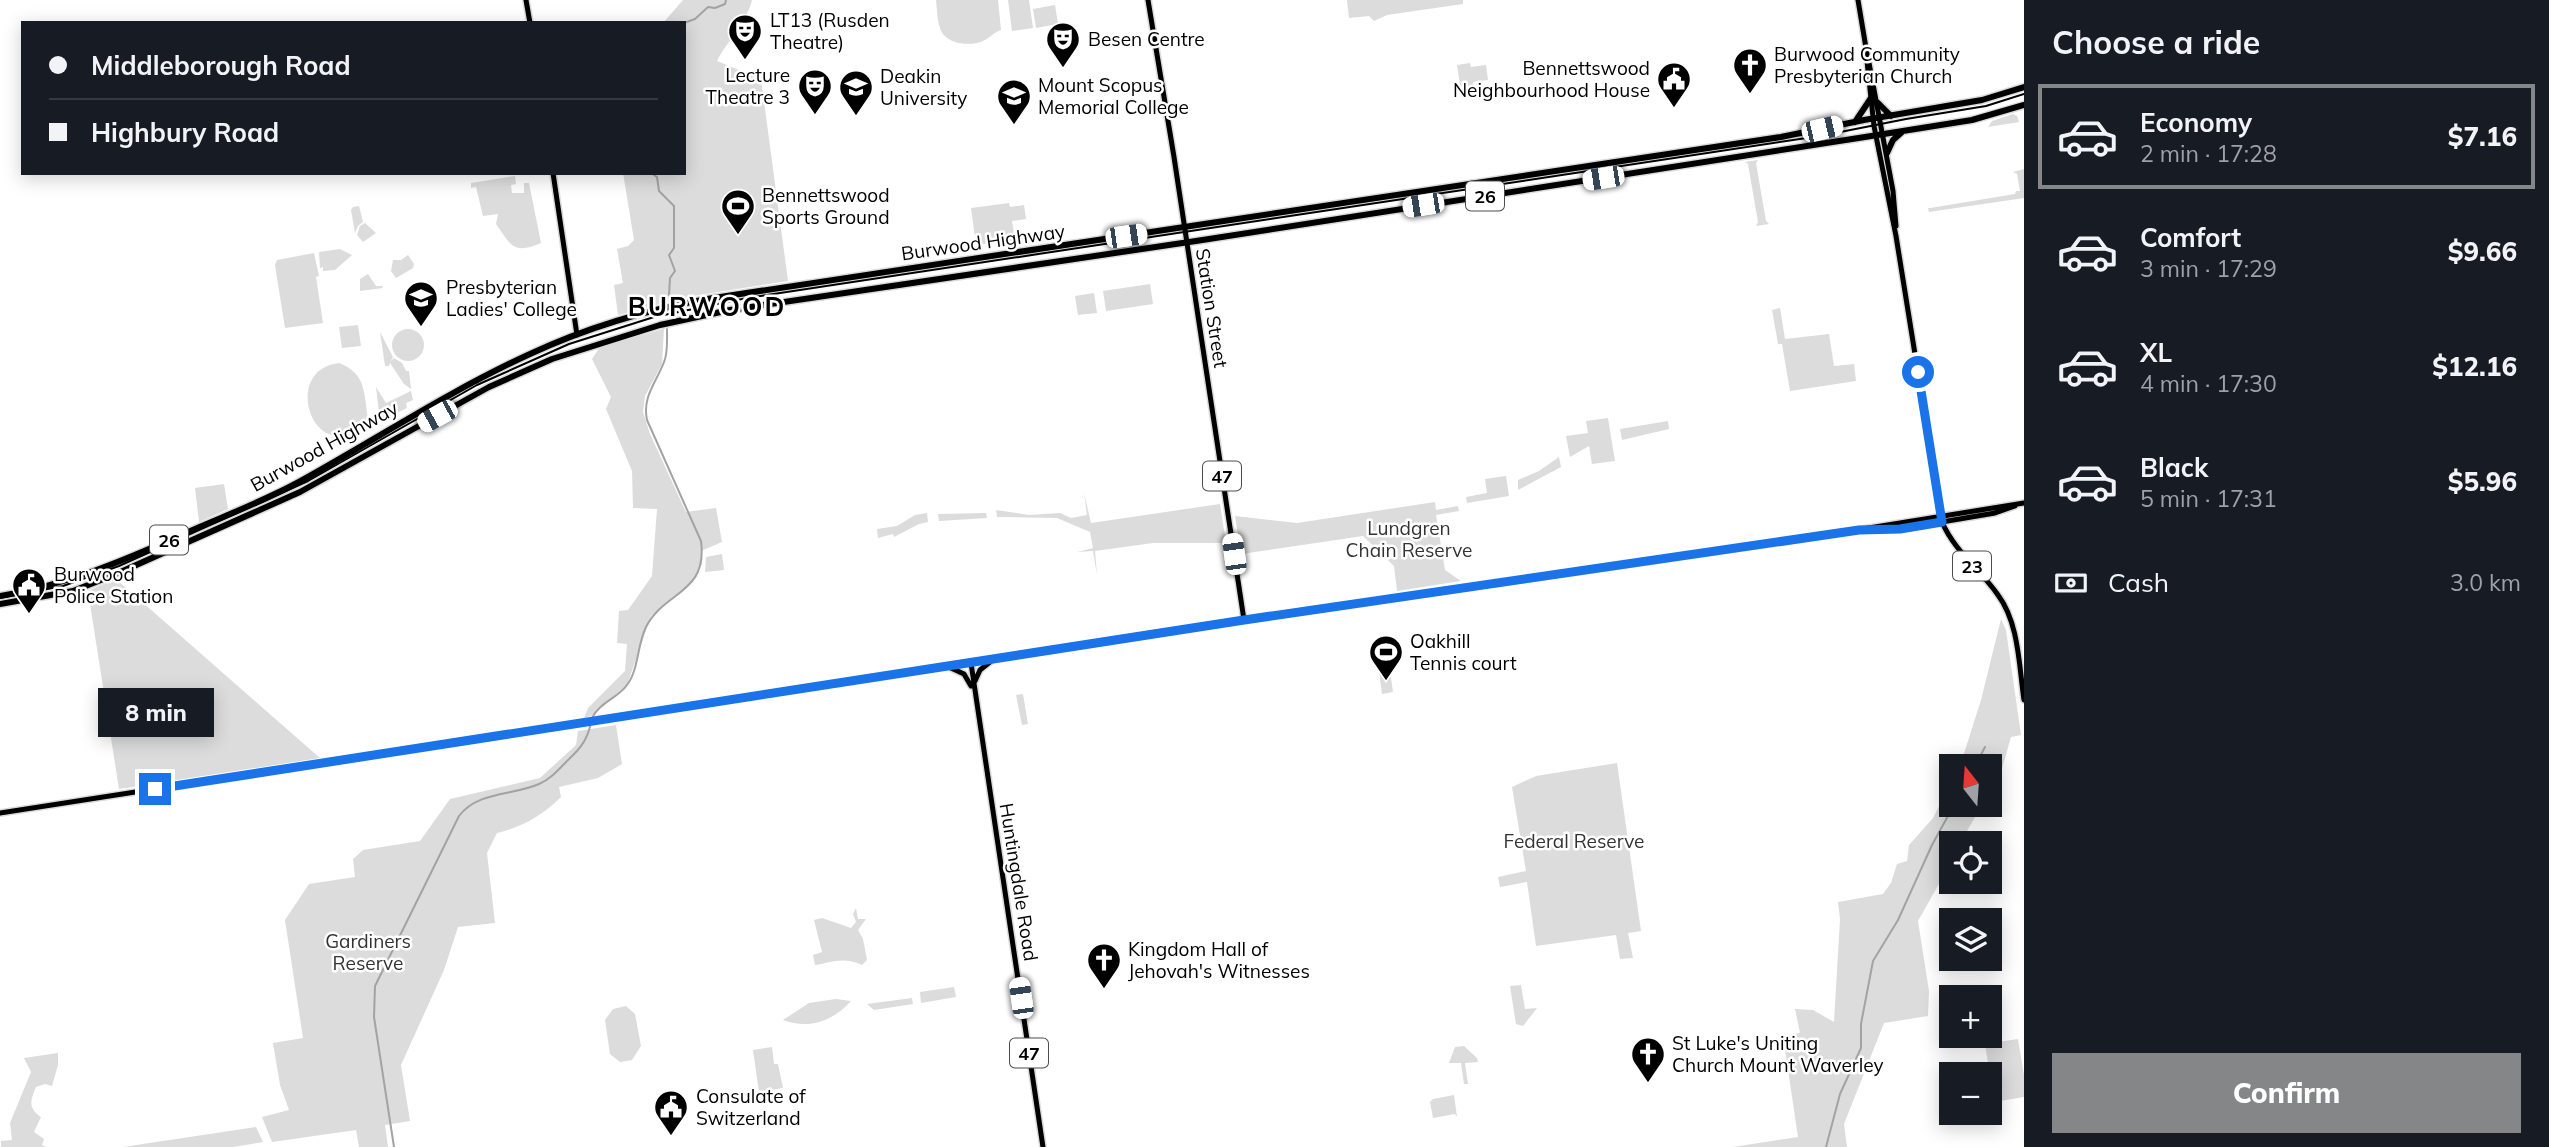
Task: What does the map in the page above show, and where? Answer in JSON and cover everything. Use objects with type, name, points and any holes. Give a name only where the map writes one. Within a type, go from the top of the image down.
[{"type":"highway","name":"Burwood Highway","points":[[0,604],[161,544],[298,482],[477,380],[532,353],[588,331],[652,311],[794,285],[1781,137],[1982,100],[2024,87]]},
{"type":"highway","points":[[1855,122],[1871,98]]},
{"type":"highway","points":[[1878,103],[1891,116]]},
{"type":"highway","name":"Burwood Highway","points":[[0,596],[16,597],[80,588],[300,492],[489,387],[582,348],[696,317],[1903,131],[1986,117],[2024,106]]},
{"type":"highway","points":[[1887,153],[1893,140],[1903,131]]},
{"type":"highway","points":[[1781,137],[1783,150]]},
{"type":"highway","points":[[1285,213],[1286,220],[1293,226]]},
{"type":"highway","points":[[1082,243],[1089,256]]},
{"type":"highway","points":[[794,285],[796,301]]},
{"type":"highway","points":[[577,335],[582,348]]},
{"type":"highway","points":[[329,463],[347,459],[354,464]]},
{"type":"highway","points":[[298,482],[300,492]]},
{"type":"highway","points":[[161,544],[162,553]]},
{"type":"highway","points":[[104,567],[118,566],[127,569]]},
{"type":"highway","points":[[78,576],[80,588]]},
{"type":"main road","points":[[526,0],[530,21]]},
{"type":"main road","name":"Station Street","points":[[1148,0],[1244,620]]},
{"type":"main road","name":"23","points":[[1858,0],[1871,98],[1890,191],[1942,519],[1954,545],[1998,595],[2009,614],[2024,700]]},
{"type":"main road","name":"23","points":[[1866,52],[1878,103],[1877,118]]},
{"type":"main road","name":"23","points":[[1880,134],[1887,153],[1890,191]]},
{"type":"main road","points":[[553,175],[577,335]]},
{"type":"main road","points":[[574,317],[580,326],[588,331]]},
{"type":"main road","points":[[0,813],[1244,620],[1942,519],[2022,503]]},
{"type":"main road","name":"47","points":[[975,696],[978,674],[996,659]]},
{"type":"main road","name":"Huntingdale Road","points":[[971,663],[1044,1147]]},
{"type":"main road","points":[[948,667],[966,676],[975,696]]},
{"type":"green space","points":[[683,0],[752,0],[746,16],[717,61],[761,79],[788,281],[687,297],[618,315],[614,285],[623,283],[617,249],[628,246],[634,240],[623,175],[686,175],[686,21],[665,21]]},
{"type":"green space","points":[[936,0],[998,0],[1001,30],[978,43],[952,41],[940,28]]},
{"type":"green space","points":[[1008,0],[1029,0],[1033,28],[1012,31]]},
{"type":"green space","points":[[1347,0],[1463,0],[1463,4],[1387,15],[1374,21],[1369,16],[1349,18]]},
{"type":"green space","points":[[1055,5],[1058,24],[1036,28],[1033,9]]},
{"type":"green space","points":[[1470,63],[1471,67],[1486,65],[1488,80],[1473,82],[1475,97],[1462,98],[1457,65]]},
{"type":"green space","points":[[2013,114],[2019,122],[1988,127],[1992,121]]},
{"type":"green space","points":[[1758,160],[1756,163],[1766,221],[1769,224],[1756,226],[1758,222],[1748,164],[1745,162]]},
{"type":"green space","points":[[2024,169],[2024,198],[1929,212],[1928,208],[2015,194],[2020,191],[2017,174],[2013,172]]},
{"type":"green space","points":[[515,176],[516,184],[511,185],[512,193],[524,193],[524,183],[529,183],[541,243],[524,248],[514,246],[505,238],[496,224],[498,214],[483,216],[476,187],[471,188],[471,183]]},
{"type":"green space","points":[[1009,203],[1010,207],[1024,205],[1026,219],[1012,221],[1015,240],[976,245],[971,208]]},
{"type":"green space","points":[[359,206],[363,222],[355,233],[351,210]]},
{"type":"green space","points":[[365,223],[376,233],[363,242],[357,235],[360,226]]},
{"type":"green space","points":[[340,249],[352,255],[335,270],[323,271],[323,267],[320,268],[319,252]]},
{"type":"green space","points":[[314,253],[323,323],[285,328],[275,265],[277,260]]},
{"type":"green space","points":[[408,255],[414,264],[413,268],[396,278],[391,271],[393,260],[401,260]]},
{"type":"green space","points":[[368,274],[376,286],[383,288],[360,291],[360,279]]},
{"type":"green space","points":[[1150,284],[1153,304],[1106,311],[1103,291]]},
{"type":"green space","points":[[1094,293],[1097,313],[1078,315],[1075,296]]},
{"type":"green space","points":[[1780,308],[1785,339],[1829,334],[1834,366],[1854,364],[1856,381],[1790,391],[1782,344],[1778,344],[1772,310]]},
{"type":"green space","points":[[358,325],[361,346],[342,348],[339,327]]},
{"type":"green space","points":[[408,329],[420,333],[424,345],[420,357],[408,361],[396,357],[392,345],[396,333]]},
{"type":"green space","points":[[664,329],[662,364],[645,396],[643,412],[650,434],[686,512],[716,508],[722,542],[701,551],[702,564],[693,580],[651,616],[627,685],[591,716],[584,718],[588,708],[625,671],[627,644],[617,643],[619,611],[628,610],[652,576],[657,509],[633,508],[632,471],[606,409],[611,397],[592,359],[600,347]]},
{"type":"green space","points":[[380,332],[393,357],[390,362],[394,358],[409,371],[411,389],[404,384],[390,363],[385,366]]},
{"type":"green space","points":[[339,363],[348,367],[359,378],[368,419],[349,433],[333,435],[320,428],[311,415],[308,399],[310,383],[321,370]]},
{"type":"green space","points":[[376,387],[386,403],[411,391],[413,400],[406,403],[407,408],[380,421]]},
{"type":"green space","points":[[1608,418],[1615,461],[1592,464],[1589,446],[1570,457],[1566,436],[1588,433],[1586,421]]},
{"type":"green space","points":[[1668,421],[1669,429],[1622,440],[1620,429]]},
{"type":"green space","points":[[1559,457],[1561,467],[1518,490],[1518,480],[1539,471]]},
{"type":"green space","points":[[1506,476],[1509,496],[1467,503],[1466,497],[1487,493],[1485,479]]},
{"type":"green space","points":[[224,484],[228,509],[199,522],[195,488]]},
{"type":"green space","points":[[1084,493],[1091,523],[1220,504],[1226,543],[1153,543],[1095,551],[1097,575],[1093,551],[1077,552],[1093,548],[1090,532],[1057,518],[997,517],[996,510],[1029,515],[1060,513],[1071,518],[1087,515]]},
{"type":"green space","name":"Lundgren Chain Reserve","points":[[1435,502],[1436,510],[1458,506],[1459,511],[1436,515],[1445,570],[1461,581],[1397,591],[1394,566],[1363,536],[1241,554],[1235,516],[1297,523]]},
{"type":"green space","points":[[927,513],[928,522],[894,537],[893,534],[878,538],[877,529],[897,526],[915,515]]},
{"type":"green space","points":[[986,513],[987,518],[939,521],[938,514]]},
{"type":"green space","points":[[722,554],[724,570],[705,572],[706,557]]},
{"type":"green space","points":[[117,580],[320,758],[119,789],[88,591]]},
{"type":"green space","points":[[2001,619],[2006,630],[2021,735],[2011,737],[2002,768],[2002,754],[1964,754],[1981,700]]},
{"type":"green space","name":"Oakhill Tennis court","points":[[1390,671],[1393,692],[1382,694],[1379,672]]},
{"type":"green space","points":[[1023,694],[1028,724],[1022,725],[1016,695]]},
{"type":"green space","name":"Gardiners Reserve","points":[[616,725],[622,764],[598,778],[559,787],[561,797],[546,810],[515,828],[497,833],[487,853],[495,923],[458,927],[444,970],[401,1065],[410,1121],[385,1125],[388,1147],[359,1147],[356,1130],[272,1142],[262,1117],[289,1110],[280,1085],[273,1043],[303,1038],[285,920],[309,884],[355,877],[353,859],[363,850],[420,841],[450,799],[540,778],[576,745],[578,731]]},
{"type":"green space","name":"Federal Reserve","points":[[1617,763],[1641,931],[1628,933],[1633,958],[1620,959],[1616,935],[1536,946],[1527,882],[1500,887],[1498,877],[1526,871],[1512,787],[1536,776]]},
{"type":"green space","points":[[1939,806],[1939,817],[1975,817],[1967,831],[1939,831],[1939,884],[1918,921],[1929,991],[1928,1016],[1884,1023],[1844,1124],[1847,1147],[1733,1147],[1798,1137],[1783,1036],[1800,1033],[1795,1009],[1813,1010],[1834,1022],[1840,919],[1838,902],[1883,894],[1891,883],[1897,864],[1907,861],[1909,845],[1933,818]]},
{"type":"green space","points":[[856,908],[858,919],[866,919],[858,930],[863,939],[867,960],[862,965],[843,961],[815,965],[813,955],[822,952],[814,920],[822,918],[851,928],[856,922],[853,914]]},
{"type":"green space","points":[[1521,985],[1525,1009],[1537,1008],[1523,1026],[1516,1024],[1510,986]]},
{"type":"green space","points":[[954,987],[956,997],[921,1003],[920,992]]},
{"type":"green space","points":[[912,998],[913,1004],[874,1010],[867,1004]]},
{"type":"green space","points":[[836,999],[851,1001],[836,1014],[820,1022],[802,1024],[783,1020],[809,1003]]},
{"type":"green space","points":[[626,1006],[635,1014],[641,1046],[632,1060],[620,1062],[610,1054],[605,1020],[613,1009]]},
{"type":"green space","points":[[2018,1039],[2024,1075],[2024,1097],[2002,1101],[2002,1062],[1988,1062],[1986,1048],[2002,1048],[2002,1041]]},
{"type":"green space","points":[[1464,1046],[1478,1062],[1465,1063],[1468,1084],[1464,1084],[1461,1063],[1449,1063],[1455,1047]]},
{"type":"green space","points":[[772,1047],[774,1064],[778,1064],[783,1088],[759,1092],[753,1050]]},
{"type":"green space","points":[[58,1053],[58,1065],[52,1086],[45,1084],[36,1087],[32,1100],[32,1107],[41,1117],[34,1132],[44,1139],[42,1145],[46,1147],[1,1147],[1,1141],[12,1140],[10,1123],[31,1072],[24,1058]]},
{"type":"green space","points":[[1454,1095],[1457,1117],[1455,1114],[1433,1118],[1430,1102]]},
{"type":"green space","points":[[256,1127],[263,1142],[233,1147],[123,1147]]},
{"type":"waterway","points":[[686,22],[695,19],[708,7],[715,8],[725,4],[726,0]]},
{"type":"waterway","points":[[654,175],[657,177],[659,191],[674,206],[674,248],[669,255],[675,271],[670,278],[669,296]]},
{"type":"waterway","points":[[592,718],[627,685],[634,672],[646,627],[664,605],[692,582],[698,572],[701,558],[701,541],[647,420],[648,397],[666,355],[667,329]]},
{"type":"waterway","points":[[394,1147],[374,1017],[375,986],[459,816],[476,802],[529,788],[547,779],[580,748],[591,723]]},
{"type":"waterway","points":[[1981,754],[1985,747]]},
{"type":"waterway","points":[[1826,1147],[1840,1094],[1861,1048],[1861,1024],[1873,961],[1898,920],[1947,817]]},
{"type":"tram line","points":[[0,598],[63,586],[119,566],[308,481],[477,385],[569,344],[654,317],[747,298],[1820,136],[1986,106],[2024,94]]},
{"type":"place","name":"LT13 (Rusden Theatre)","points":[[745,61]]},
{"type":"place","name":"Besen Centre","points":[[1063,69]]},
{"type":"place","name":"Burwood Community Presbyterian Church","points":[[1750,95]]},
{"type":"place","name":"Bennettswood Neighbourhood House","points":[[1674,109]]},
{"type":"place","name":"Lecture Theatre 3","points":[[815,116]]},
{"type":"place","name":"Deakin University","points":[[856,117]]},
{"type":"place","name":"Mount Scopus Memorial College","points":[[1014,126]]},
{"type":"place","name":"Bennettswood Sports Ground","points":[[738,236]]},
{"type":"place","name":"Presbyterian Ladies' College","points":[[421,328]]},
{"type":"place","name":"Burwood Police Station","points":[[29,615]]},
{"type":"place","name":"Oakhill Tennis court","points":[[1386,682]]},
{"type":"place","name":"Kingdom Hall of Jehovah's Witnesses","points":[[1104,990]]},
{"type":"place","name":"St Luke's Uniting Church Mount Waverley","points":[[1648,1084]]},
{"type":"place","name":"Consulate of Switzerland","points":[[671,1137]]},
{"type":"district","name":"BURWOOD","points":[[707,306]]},
{"type":"route","points":[[155,789],[1244,620],[1859,530],[1900,529],[1942,522],[1918,372]]}]
